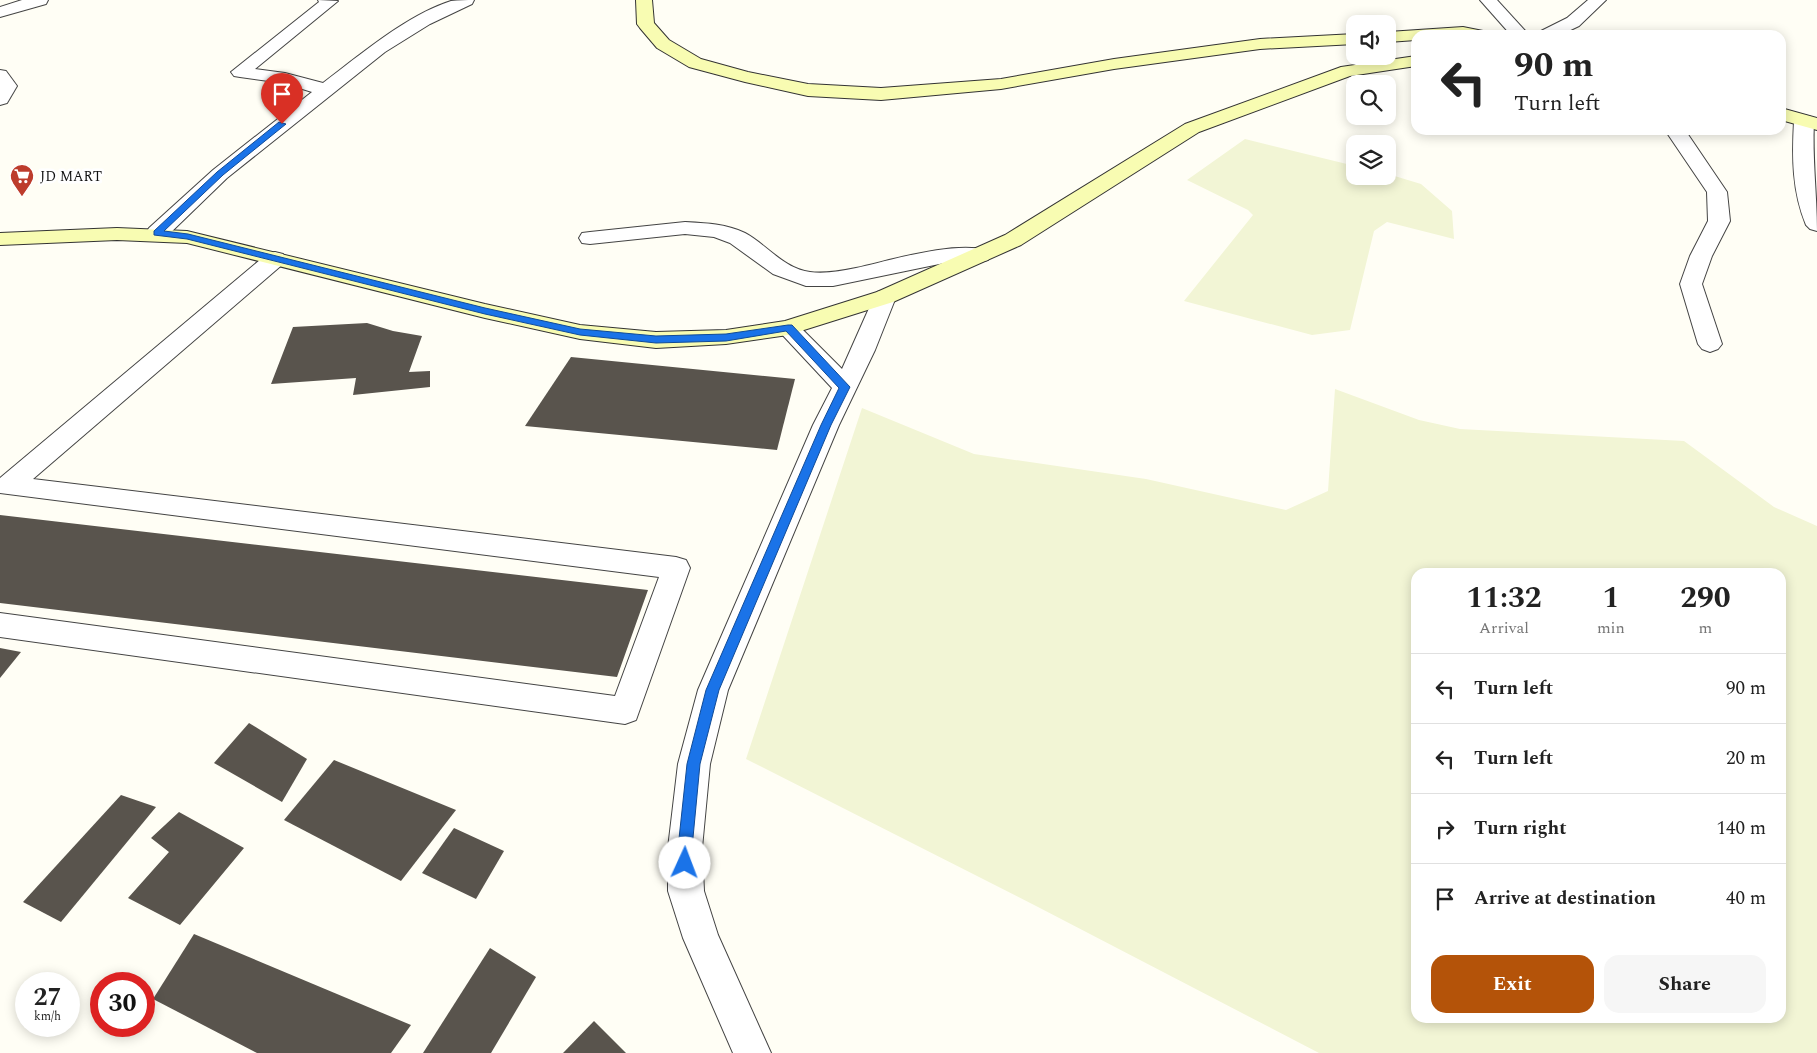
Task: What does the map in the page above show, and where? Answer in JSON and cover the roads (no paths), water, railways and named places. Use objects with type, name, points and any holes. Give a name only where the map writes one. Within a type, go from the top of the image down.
[{"type":"street","points":[[0,12],[15,4],[40,0]]},
{"type":"street","points":[[326,0],[330,1],[240,72],[284,78],[326,90]]},
{"type":"street","points":[[157,233],[220,174],[379,48],[424,20],[466,0]]},
{"type":"street","points":[[644,0],[646,24],[663,44],[695,62],[746,77],[808,90],[881,94],[1001,84],[1114,64],[1260,44],[1346,39]]},
{"type":"street","points":[[1488,0],[1515,30]]},
{"type":"street","points":[[1557,30],[1573,22],[1598,0]]},
{"type":"street","points":[[1396,36],[1411,35]]},
{"type":"street","points":[[0,240],[157,233],[188,237],[485,311],[580,332],[656,340],[726,338],[788,328],[885,297],[1013,240],[1192,128],[1347,71],[1411,62]]},
{"type":"street","points":[[0,75],[8,86],[0,99]]},
{"type":"street","points":[[1786,115],[1811,122],[1802,155],[1810,210],[1817,225]]},
{"type":"street","points":[[1678,135],[1717,192],[1719,221],[1701,256],[1691,284],[1710,344]]},
{"type":"street","points":[[590,238],[685,228],[717,231],[738,238],[781,269],[806,279],[833,279],[949,255],[980,255]]},
{"type":"street","points":[[0,625],[624,712],[676,568],[8,486],[275,259]]},
{"type":"street","points":[[752,1053],[701,938],[686,891],[685,848],[694,764],[713,690],[826,425],[863,350],[885,297]]},
{"type":"street","points":[[788,328],[845,387]]},
{"type":"place","name":"JD MART","points":[[22,197]]}]
